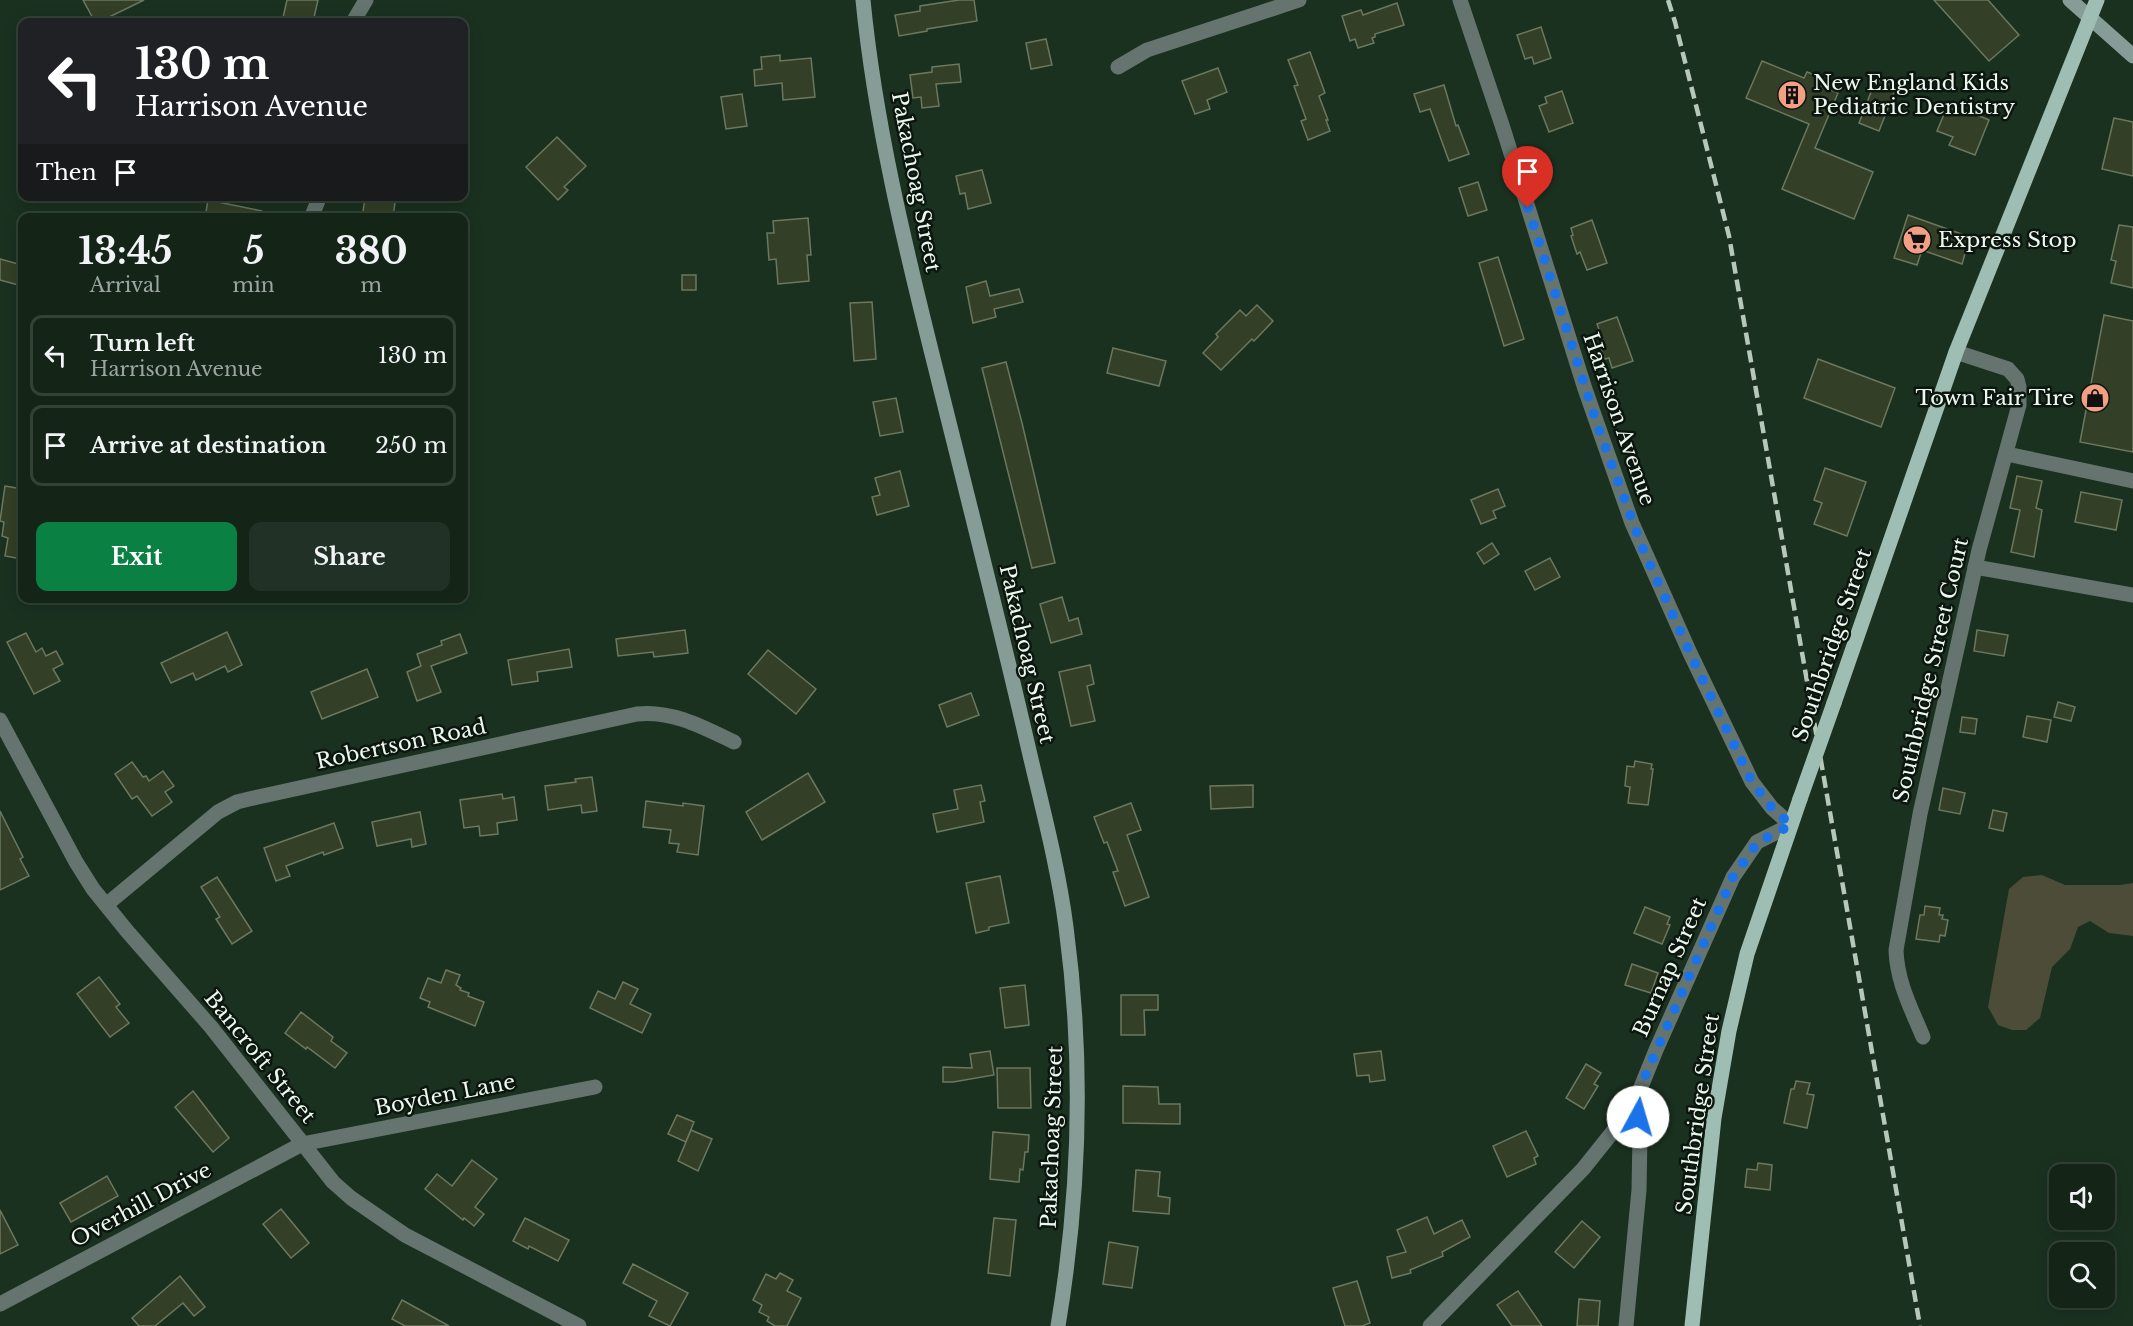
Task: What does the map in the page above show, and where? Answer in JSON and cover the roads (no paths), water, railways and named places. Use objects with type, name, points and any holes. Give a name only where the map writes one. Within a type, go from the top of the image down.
[{"type":"main road","name":"Southbridge Street","points":[[1692,1326],[1714,1118],[1729,1031],[1748,954],[1956,352],[2097,0]]},
{"type":"street","points":[[355,18],[366,0]]},
{"type":"street","name":"Pakachoag Street","points":[[863,0],[883,129],[912,273],[1010,666],[1066,923],[1077,1045],[1078,1125],[1075,1194],[1058,1326]]},
{"type":"street","points":[[1118,67],[1147,50],[1299,0]]},
{"type":"street","name":"Harrison Avenue","points":[[1460,0],[1585,389],[1632,523],[1685,643],[1752,782],[1772,808],[1791,825]]},
{"type":"street","points":[[2070,0],[2133,56]]},
{"type":"street","name":"Southbridge Street Court","points":[[1923,1037],[1900,983],[1896,967],[1896,950],[1920,814],[1975,567],[2019,405],[2017,379],[2008,369],[1956,352]]},
{"type":"street","points":[[2007,454],[2133,481]]},
{"type":"street","points":[[1975,567],[2133,595]]},
{"type":"street","name":"Robertson Road","points":[[105,905],[218,812],[237,802],[637,714],[655,713],[675,716],[734,742]]},
{"type":"street","name":"Bancroft Street","points":[[0,720],[76,862],[105,905],[211,1027],[333,1182],[351,1198],[395,1229],[443,1257],[579,1326]]},
{"type":"street","name":"Burnap Street","points":[[1430,1326],[1583,1169],[1609,1136],[1635,1099],[1733,877],[1758,842],[1791,825]]},
{"type":"street","name":"Boyden Lane","points":[[302,1144],[595,1087]]},
{"type":"street","points":[[1626,1326],[1639,1190],[1640,1135],[1635,1099]]},
{"type":"street","name":"Overhill Drive","points":[[0,1304],[302,1144]]},
{"type":"railway","points":[[1668,0],[1729,236],[1920,1326]]},
{"type":"place","name":"New England Kids Pediatric Dentistry","points":[[1792,95]]},
{"type":"place","name":"Express Stop","points":[[1917,240]]},
{"type":"place","name":"Town Fair Tire","points":[[2095,398]]}]
